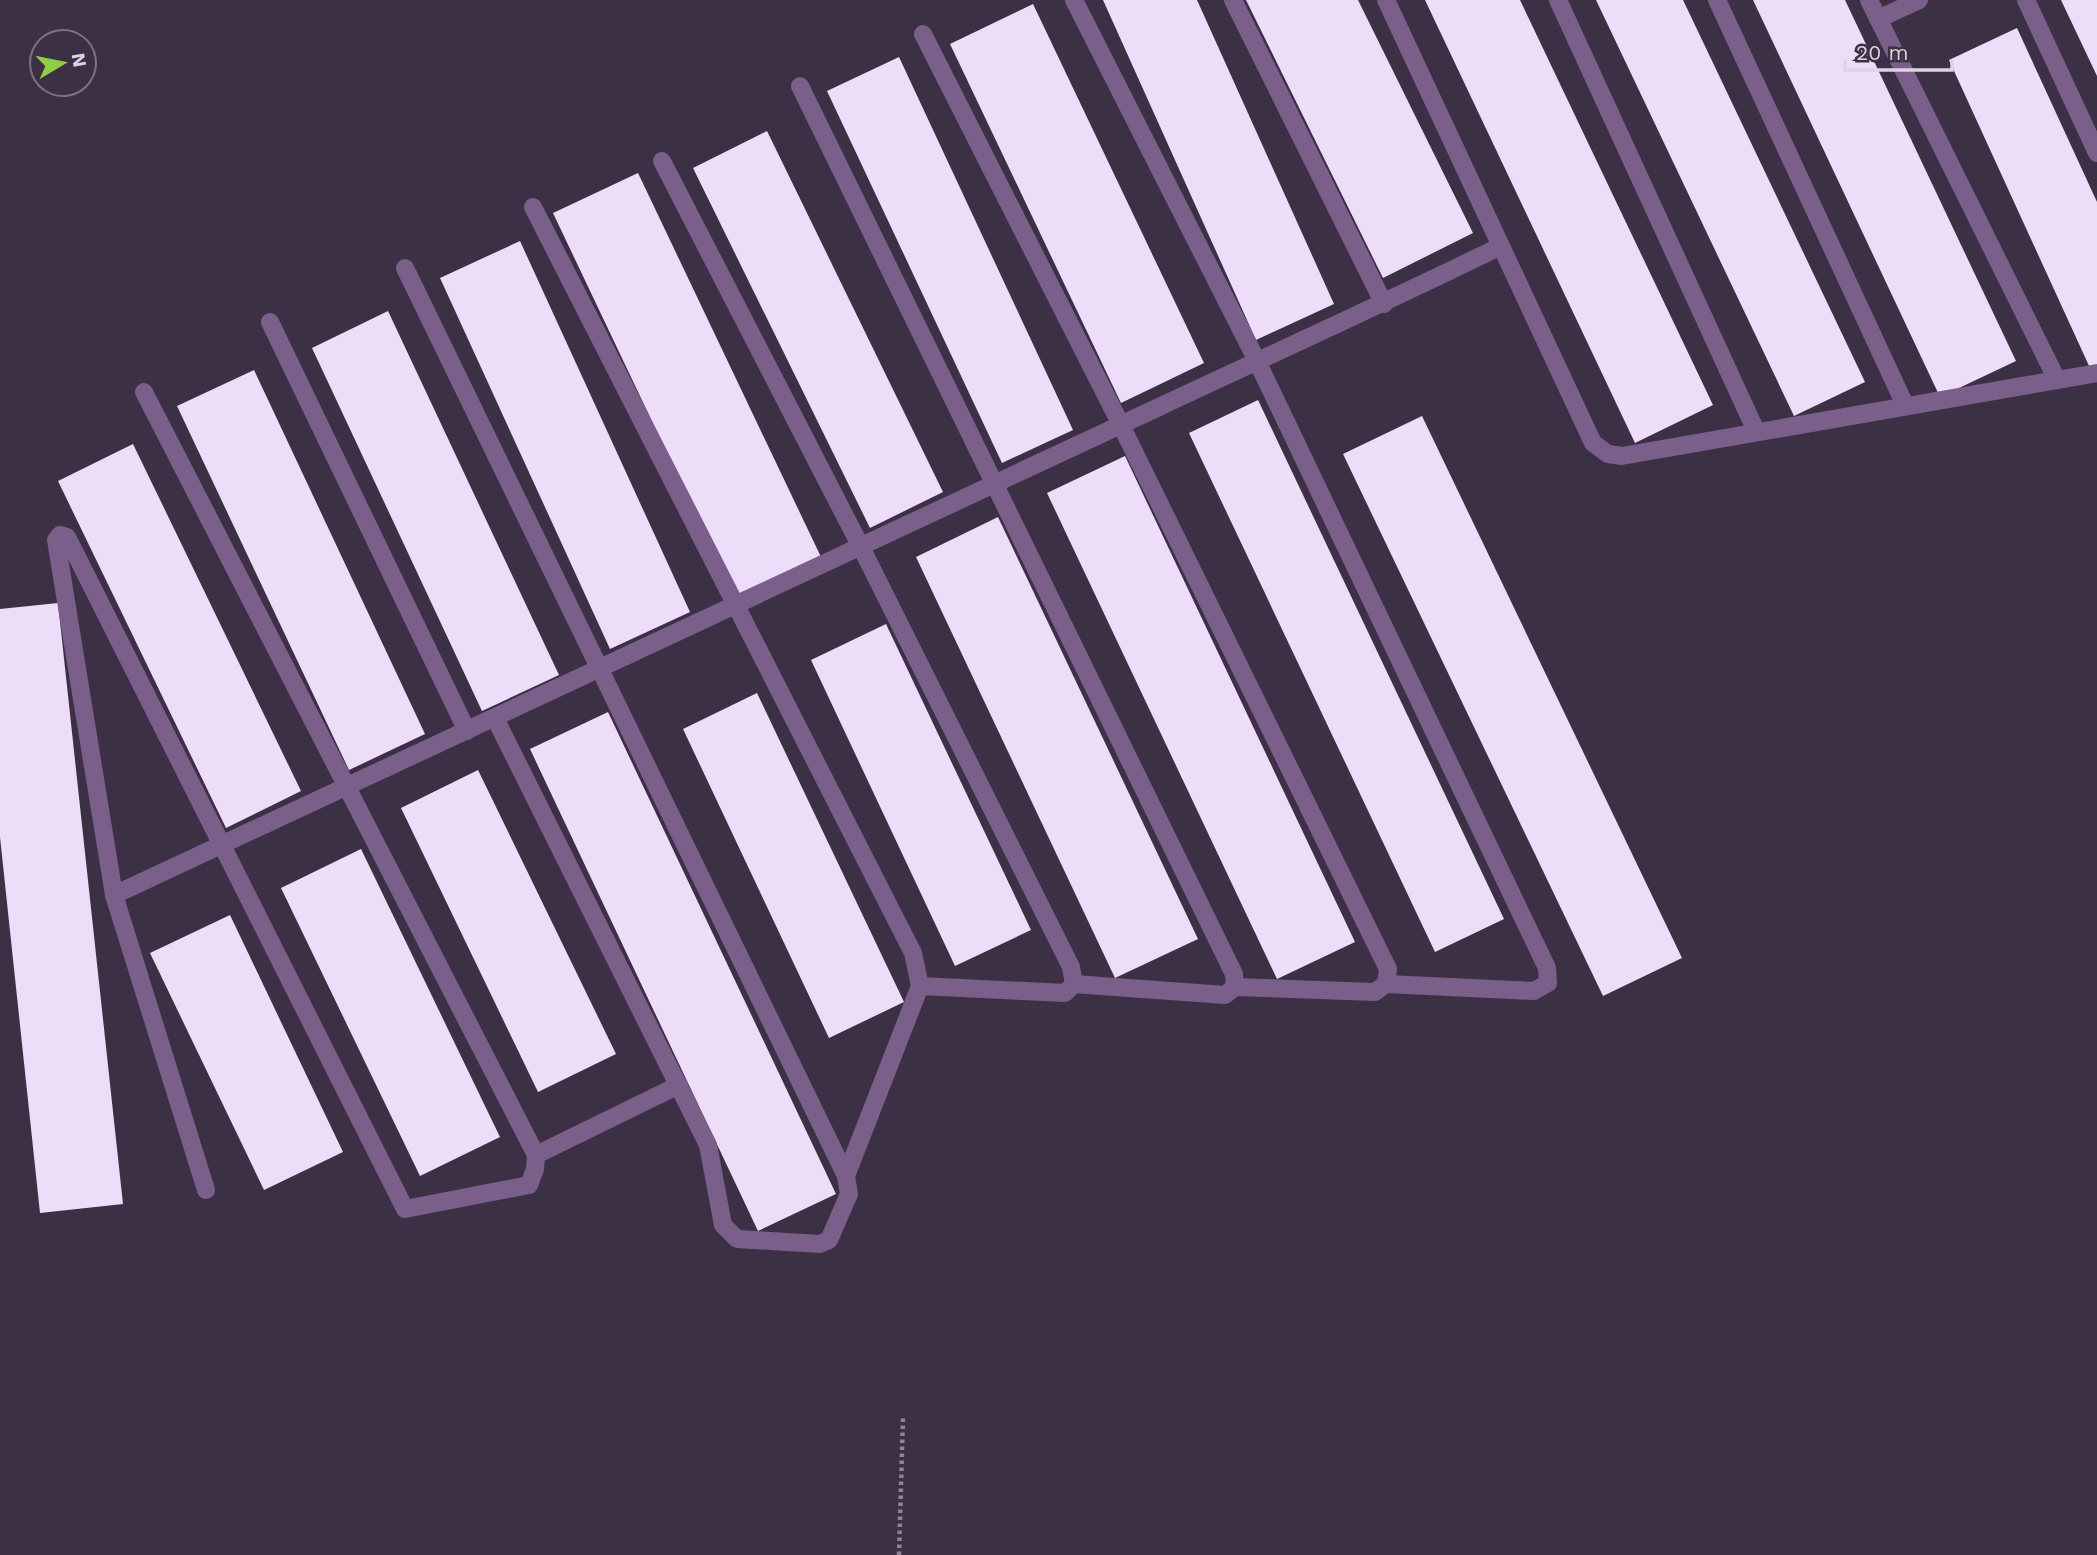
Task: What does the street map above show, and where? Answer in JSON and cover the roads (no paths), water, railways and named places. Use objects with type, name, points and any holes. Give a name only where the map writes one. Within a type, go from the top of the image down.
[{"type":"street","points":[[1074,0],[1257,361],[1547,968],[1548,983],[1534,991],[1385,984]]},
{"type":"street","points":[[1233,0],[1384,304]]},
{"type":"street","points":[[1386,0],[1499,247],[1593,443],[1608,454],[1622,456],[2097,373]]},
{"type":"street","points":[[1558,0],[1756,431]]},
{"type":"street","points":[[1717,0],[1905,405]]},
{"type":"street","points":[[1868,0],[2057,380]]},
{"type":"street","points":[[1878,19],[1919,0]]},
{"type":"street","points":[[2026,0],[2097,153]]},
{"type":"street","points":[[920,986],[1065,993],[1074,984],[1225,995],[1235,986],[1375,992],[1385,984],[1388,969],[1121,425],[923,34]]},
{"type":"street","points":[[800,86],[1228,961],[1235,986]]},
{"type":"street","points":[[662,161],[862,549],[1071,967],[1074,984]]},
{"type":"street","points":[[533,208],[734,607],[913,953],[920,986],[846,1175]]},
{"type":"street","points":[[114,895],[862,549],[1257,361],[1384,304],[1499,247]]},
{"type":"street","points":[[405,268],[846,1175],[849,1194],[829,1240],[820,1244],[737,1239],[723,1225],[708,1145],[495,718]]},
{"type":"street","points":[[270,321],[467,731]]},
{"type":"street","points":[[144,392],[345,788],[536,1155],[536,1169],[529,1185],[405,1209],[67,537],[60,535],[57,540],[114,895],[206,1190]]},
{"type":"street","points":[[536,1155],[679,1085]]}]
